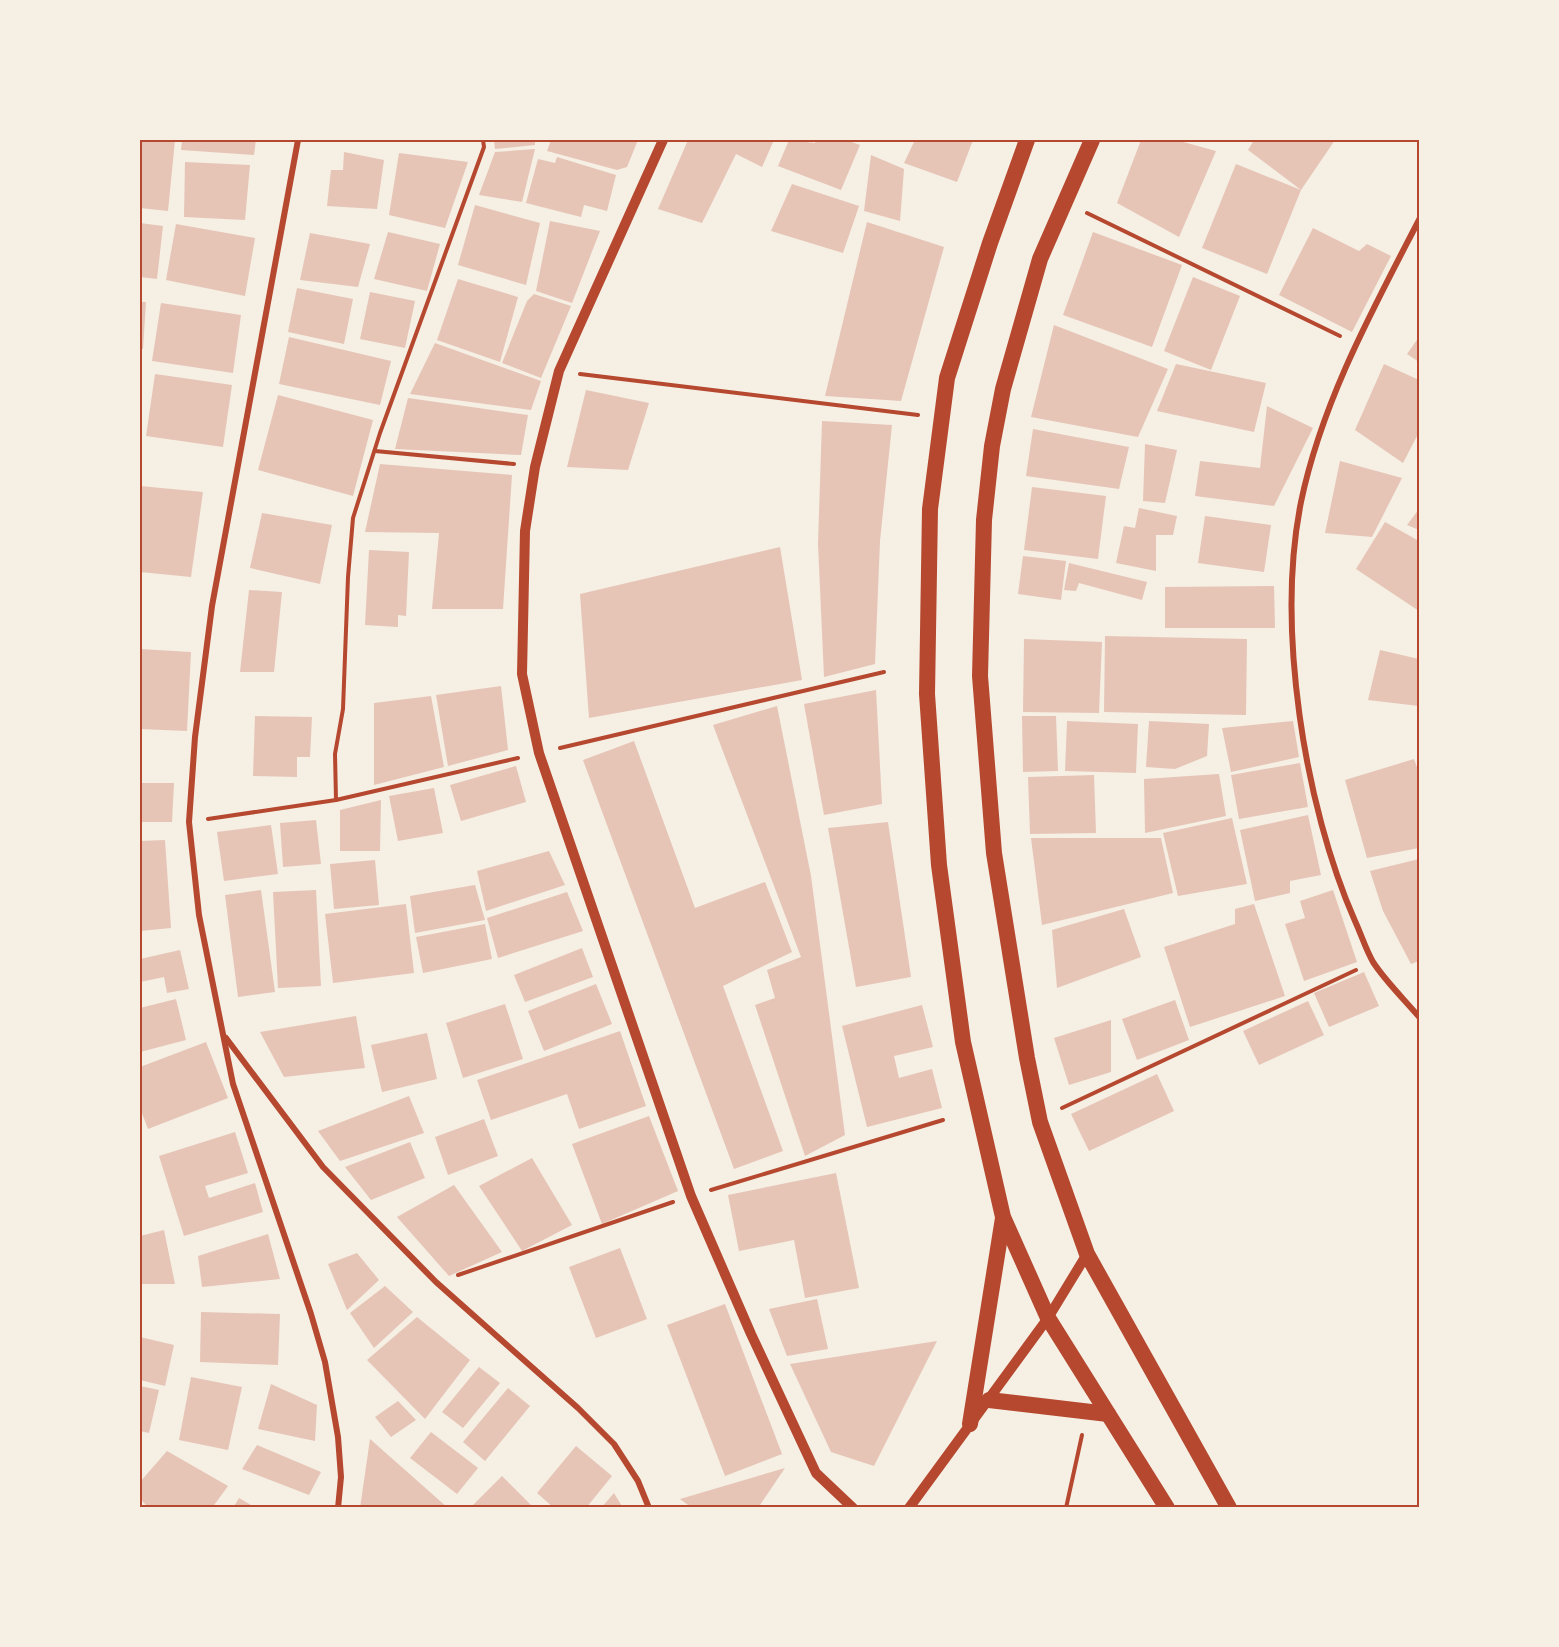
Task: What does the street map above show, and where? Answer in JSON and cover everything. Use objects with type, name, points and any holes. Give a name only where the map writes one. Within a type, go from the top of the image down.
[{"type":"highway","points":[[1027,140],[990,243],[947,378],[941,418],[930,509],[927,694],[937,830],[963,1042],[1003,1217],[1048,1318],[1167,1508]]},
{"type":"highway","points":[[1092,140],[1040,259],[1003,389],[992,446],[984,520],[980,676],[994,853],[1027,1058],[1040,1122],[1087,1254],[1229,1508]]},
{"type":"highway","points":[[970,1424],[1003,1217]]},
{"type":"highway","points":[[989,1400],[1108,1414]]},
{"type":"street","points":[[298,140],[212,606],[195,737],[189,822],[200,915],[233,1084],[325,1362],[338,1437],[341,1477],[338,1508]]},
{"type":"street","points":[[663,140],[559,371],[535,467],[525,531],[522,674],[539,753],[692,1196],[751,1334],[816,1473],[853,1508]]},
{"type":"street","points":[[1419,218],[1356,343],[1327,413],[1301,502],[1292,569],[1291,633],[1300,714],[1317,805],[1340,886],[1373,962],[1419,1018]]},
{"type":"street","points":[[224,1035],[323,1167],[436,1282],[578,1408],[614,1444],[638,1481],[649,1508]]},
{"type":"street","points":[[909,1508],[1048,1318],[1087,1254]]},
{"type":"path","points":[[336,800],[335,754],[343,709],[348,577],[353,518],[374,451],[484,147],[483,140]]},
{"type":"path","points":[[1079,209],[1356,343]]},
{"type":"path","points":[[559,371],[941,418]]},
{"type":"path","points":[[374,451],[535,467]]},
{"type":"path","points":[[189,822],[336,800],[884,672]]},
{"type":"path","points":[[1059,1109],[1373,962]]},
{"type":"path","points":[[436,1282],[692,1196],[943,1120]]},
{"type":"path","points":[[1066,1508],[1088,1411]]},
{"type":"building","points":[[140,140],[175,140],[168,211],[140,208]]},
{"type":"building","points":[[182,140],[256,140],[254,155],[181,150]]},
{"type":"building","points":[[494,140],[535,140],[535,145],[495,149]]},
{"type":"building","points":[[551,140],[638,140],[627,167],[617,170],[547,151]]},
{"type":"building","points":[[688,140],[774,140],[762,167],[736,154],[702,223],[658,209]]},
{"type":"building","points":[[789,140],[815,143],[816,140],[846,140],[860,145],[841,190],[778,166]]},
{"type":"building","points":[[915,140],[973,140],[957,182],[904,163]]},
{"type":"building","points":[[1141,140],[1176,140],[1216,151],[1179,237],[1117,203]]},
{"type":"building","points":[[1254,140],[1335,140],[1301,190],[1248,150]]},
{"type":"building","points":[[535,149],[522,202],[479,195],[495,152]]},
{"type":"building","points":[[344,152],[384,160],[377,209],[327,206],[331,170],[343,170]]},
{"type":"building","points":[[399,153],[468,162],[445,228],[389,215]]},
{"type":"building","points":[[871,155],[904,169],[900,221],[864,211]]},
{"type":"building","points":[[557,157],[616,175],[607,211],[584,205],[581,217],[526,203],[538,159],[555,163]]},
{"type":"building","points":[[185,162],[250,165],[245,220],[184,217]]},
{"type":"building","points":[[1236,164],[1301,190],[1267,274],[1202,248]]},
{"type":"building","points":[[792,184],[859,206],[843,253],[771,231]]},
{"type":"building","points":[[475,205],[540,223],[526,285],[458,265]]},
{"type":"building","points":[[550,221],[600,231],[572,303],[536,291]]},
{"type":"building","points":[[867,222],[944,247],[901,401],[825,396]]},
{"type":"building","points":[[140,223],[163,226],[157,279],[140,277]]},
{"type":"building","points":[[176,224],[255,238],[245,296],[166,280]]},
{"type":"building","points":[[1313,228],[1359,251],[1367,244],[1391,256],[1352,332],[1279,295]]},
{"type":"building","points":[[388,232],[440,244],[427,291],[374,279]]},
{"type":"building","points":[[1093,232],[1182,265],[1152,347],[1063,315]]},
{"type":"building","points":[[310,233],[370,244],[358,287],[300,280]]},
{"type":"building","points":[[1193,277],[1240,296],[1211,370],[1164,351]]},
{"type":"building","points":[[458,279],[518,297],[500,362],[437,340]]},
{"type":"building","points":[[297,288],[353,299],[344,344],[288,332]]},
{"type":"building","points":[[370,292],[415,301],[405,348],[360,339]]},
{"type":"building","points":[[534,294],[571,306],[541,378],[502,363],[527,301]]},
{"type":"building","points":[[140,302],[146,302],[143,349],[140,349]]},
{"type":"building","points":[[161,303],[241,315],[233,373],[152,361]]},
{"type":"building","points":[[1054,325],[1168,369],[1138,437],[1031,417]]},
{"type":"building","points":[[289,337],[391,361],[380,405],[279,384]]},
{"type":"building","points":[[1419,337],[1419,362],[1407,354]]},
{"type":"building","points":[[435,343],[541,381],[531,410],[410,394]]},
{"type":"building","points":[[1176,364],[1266,383],[1254,432],[1157,411]]},
{"type":"building","points":[[1384,364],[1419,380],[1419,436],[1403,463],[1355,430]]},
{"type":"building","points":[[155,374],[232,385],[223,447],[146,436]]},
{"type":"building","points":[[586,390],[649,403],[628,470],[567,467]]},
{"type":"building","points":[[278,395],[373,420],[353,496],[258,470]]},
{"type":"building","points":[[408,398],[528,415],[521,455],[395,449]]},
{"type":"building","points":[[1267,406],[1313,428],[1274,506],[1195,496],[1200,461],[1260,468]]},
{"type":"building","points":[[822,421],[892,425],[880,541],[875,664],[824,677],[818,544]]},
{"type":"building","points":[[1033,429],[1129,447],[1119,489],[1026,476]]},
{"type":"building","points":[[1145,444],[1177,450],[1165,503],[1143,501]]},
{"type":"building","points":[[1340,461],[1402,478],[1372,537],[1325,533]]},
{"type":"building","points":[[380,464],[512,475],[503,609],[432,609],[439,533],[365,532]]},
{"type":"building","points":[[140,486],[203,492],[191,577],[140,572]]},
{"type":"building","points":[[1032,487],[1106,496],[1098,559],[1024,550]]},
{"type":"building","points":[[1139,508],[1177,516],[1173,535],[1156,535],[1156,571],[1116,563],[1124,526],[1135,528]]},
{"type":"building","points":[[1419,509],[1419,530],[1407,525]]},
{"type":"building","points":[[262,513],[332,525],[320,584],[250,568]]},
{"type":"building","points":[[1205,516],[1271,525],[1264,572],[1198,563]]},
{"type":"building","points":[[1385,522],[1419,541],[1419,611],[1356,569]]},
{"type":"building","points":[[780,547],[802,680],[589,718],[580,594]]},
{"type":"building","points":[[369,550],[409,552],[406,616],[398,615],[398,627],[365,625]]},
{"type":"building","points":[[1023,556],[1066,561],[1061,600],[1018,594]]},
{"type":"building","points":[[1069,563],[1147,582],[1142,600],[1079,583],[1076,591],[1064,590]]},
{"type":"building","points":[[1274,586],[1275,628],[1165,628],[1165,587]]},
{"type":"building","points":[[249,590],[282,592],[274,672],[240,672]]},
{"type":"building","points":[[1105,636],[1247,639],[1246,715],[1104,712]]},
{"type":"building","points":[[1024,639],[1102,642],[1099,713],[1023,712]]},
{"type":"building","points":[[140,649],[191,652],[187,731],[140,729]]},
{"type":"building","points":[[1380,650],[1419,659],[1419,706],[1368,700]]},
{"type":"building","points":[[501,686],[508,750],[448,766],[436,695]]},
{"type":"building","points":[[876,690],[882,804],[824,815],[804,704]]},
{"type":"building","points":[[431,696],[444,767],[374,785],[374,703]]},
{"type":"building","points":[[777,706],[811,876],[845,1135],[805,1156],[755,1005],[775,998],[767,970],[801,957],[713,725]]},
{"type":"building","points":[[255,716],[312,717],[310,757],[297,757],[297,777],[253,776]]},
{"type":"building","points":[[1022,716],[1056,716],[1058,771],[1023,772]]},
{"type":"building","points":[[1067,721],[1138,724],[1136,773],[1065,771]]},
{"type":"building","points":[[1149,721],[1209,724],[1207,756],[1175,769],[1146,767]]},
{"type":"building","points":[[1293,721],[1299,757],[1231,772],[1222,728]]},
{"type":"building","points":[[634,741],[695,908],[765,882],[792,952],[723,986],[783,1151],[734,1169],[583,760]]},
{"type":"building","points":[[1414,759],[1419,773],[1419,848],[1367,858],[1345,780]]},
{"type":"building","points":[[1300,763],[1308,807],[1239,819],[1231,775]]},
{"type":"building","points":[[516,766],[526,802],[461,821],[450,785]]},
{"type":"building","points":[[1219,774],[1226,816],[1145,833],[1144,779]]},
{"type":"building","points":[[1094,775],[1096,833],[1030,834],[1028,777]]},
{"type":"building","points":[[140,783],[174,783],[172,822],[140,822]]},
{"type":"building","points":[[434,788],[443,833],[398,841],[389,796]]},
{"type":"building","points":[[381,800],[380,851],[340,851],[340,810]]},
{"type":"building","points":[[1308,815],[1321,875],[1290,881],[1290,893],[1255,901],[1240,830]]},
{"type":"building","points":[[1232,818],[1247,884],[1178,896],[1163,833]]},
{"type":"building","points":[[316,820],[321,864],[283,867],[280,823]]},
{"type":"building","points":[[888,822],[911,977],[856,987],[828,828]]},
{"type":"building","points":[[271,825],[278,874],[224,881],[217,832]]},
{"type":"building","points":[[1031,838],[1161,838],[1173,893],[1042,925]]},
{"type":"building","points":[[165,840],[171,928],[140,931],[140,841]]},
{"type":"building","points":[[549,851],[565,885],[486,911],[477,871]]},
{"type":"building","points":[[1419,859],[1419,961],[1411,964],[1383,911],[1370,871]]},
{"type":"building","points":[[375,860],[379,905],[334,909],[330,864]]},
{"type":"building","points":[[475,885],[485,920],[415,933],[410,896]]},
{"type":"building","points":[[261,890],[275,992],[238,997],[225,895]]},
{"type":"building","points":[[316,890],[321,986],[278,988],[273,892]]},
{"type":"building","points":[[1333,890],[1357,962],[1304,981],[1285,924],[1305,918],[1300,901]]},
{"type":"building","points":[[567,892],[583,931],[498,958],[487,918]]},
{"type":"building","points":[[406,904],[414,973],[333,983],[325,914]]},
{"type":"building","points":[[1254,904],[1285,996],[1190,1027],[1164,947],[1235,924],[1235,909]]},
{"type":"building","points":[[1124,909],[1141,957],[1057,988],[1052,930]]},
{"type":"building","points":[[485,924],[492,959],[423,973],[416,937]]},
{"type":"building","points":[[582,948],[593,977],[525,1002],[514,975]]},
{"type":"building","points":[[180,950],[189,989],[167,993],[164,977],[140,982],[140,959]]},
{"type":"building","points":[[1364,972],[1379,1006],[1329,1027],[1314,993]]},
{"type":"building","points":[[596,984],[612,1024],[544,1051],[528,1011]]},
{"type":"building","points":[[176,999],[186,1040],[140,1052],[140,1008]]},
{"type":"building","points":[[1175,1000],[1189,1040],[1137,1060],[1122,1019]]},
{"type":"building","points":[[1308,1001],[1324,1035],[1259,1065],[1243,1031]]},
{"type":"building","points":[[505,1004],[523,1059],[463,1078],[446,1023]]},
{"type":"building","points":[[922,1005],[933,1047],[894,1056],[899,1078],[932,1069],[942,1108],[867,1127],[842,1026]]},
{"type":"building","points":[[356,1016],[365,1068],[284,1077],[260,1032]]},
{"type":"building","points":[[1111,1020],[1111,1072],[1069,1085],[1054,1038]]},
{"type":"building","points":[[620,1031],[646,1106],[579,1129],[567,1094],[491,1120],[477,1080]]},
{"type":"building","points":[[427,1033],[437,1079],[382,1092],[371,1045]]},
{"type":"building","points":[[206,1042],[228,1098],[148,1129],[140,1108],[140,1067]]},
{"type":"building","points":[[1157,1074],[1174,1111],[1089,1151],[1071,1114]]},
{"type":"building","points":[[409,1096],[424,1133],[340,1161],[318,1131]]},
{"type":"building","points":[[649,1116],[678,1191],[602,1224],[572,1144]]},
{"type":"building","points":[[484,1119],[498,1156],[448,1175],[435,1137]]},
{"type":"building","points":[[235,1132],[248,1173],[205,1186],[209,1198],[255,1183],[263,1212],[184,1236],[159,1156]]},
{"type":"building","points":[[410,1142],[425,1178],[371,1200],[345,1167]]},
{"type":"building","points":[[532,1158],[572,1225],[522,1251],[479,1186]]},
{"type":"building","points":[[836,1173],[859,1288],[805,1298],[794,1240],[739,1251],[728,1195]]},
{"type":"building","points":[[454,1185],[502,1252],[449,1276],[397,1217]]},
{"type":"building","points":[[164,1230],[175,1284],[140,1284],[140,1236]]},
{"type":"building","points":[[268,1234],[280,1279],[202,1287],[198,1256]]},
{"type":"building","points":[[620,1248],[647,1319],[596,1338],[569,1267]]},
{"type":"building","points":[[357,1253],[379,1280],[347,1310],[328,1264]]},
{"type":"building","points":[[385,1286],[413,1312],[374,1348],[350,1313]]},
{"type":"building","points":[[817,1299],[828,1349],[787,1356],[769,1309]]},
{"type":"building","points":[[725,1304],[782,1454],[725,1476],[667,1325]]},
{"type":"building","points":[[201,1312],[280,1314],[278,1365],[200,1362]]},
{"type":"building","points":[[417,1317],[470,1360],[425,1419],[367,1360]]},
{"type":"building","points":[[140,1337],[174,1345],[165,1386],[140,1380]]},
{"type":"building","points":[[937,1341],[874,1466],[831,1452],[790,1364]]},
{"type":"building","points":[[479,1367],[500,1383],[463,1428],[442,1412]]},
{"type":"building","points":[[191,1377],[242,1387],[228,1450],[179,1440]]},
{"type":"building","points":[[271,1384],[317,1405],[315,1441],[258,1429]]},
{"type":"building","points":[[140,1386],[159,1390],[149,1433],[140,1431]]},
{"type":"building","points":[[508,1388],[530,1406],[485,1461],[463,1442]]},
{"type":"building","points":[[398,1401],[416,1420],[391,1437],[375,1417]]},
{"type":"building","points":[[431,1432],[478,1468],[457,1494],[410,1458]]},
{"type":"building","points":[[370,1439],[448,1508],[360,1508]]},
{"type":"building","points":[[257,1445],[321,1472],[309,1495],[242,1469]]},
{"type":"building","points":[[576,1446],[612,1476],[586,1508],[554,1508],[537,1493]]},
{"type":"building","points":[[167,1451],[228,1486],[212,1508],[149,1508],[140,1499],[140,1482]]},
{"type":"building","points":[[785,1468],[758,1508],[692,1508],[680,1499]]},
{"type":"building","points":[[502,1476],[534,1508],[473,1508],[472,1506]]},
{"type":"building","points":[[614,1493],[623,1508],[601,1508]]},
{"type":"building","points":[[239,1498],[256,1508],[233,1508]]}]
